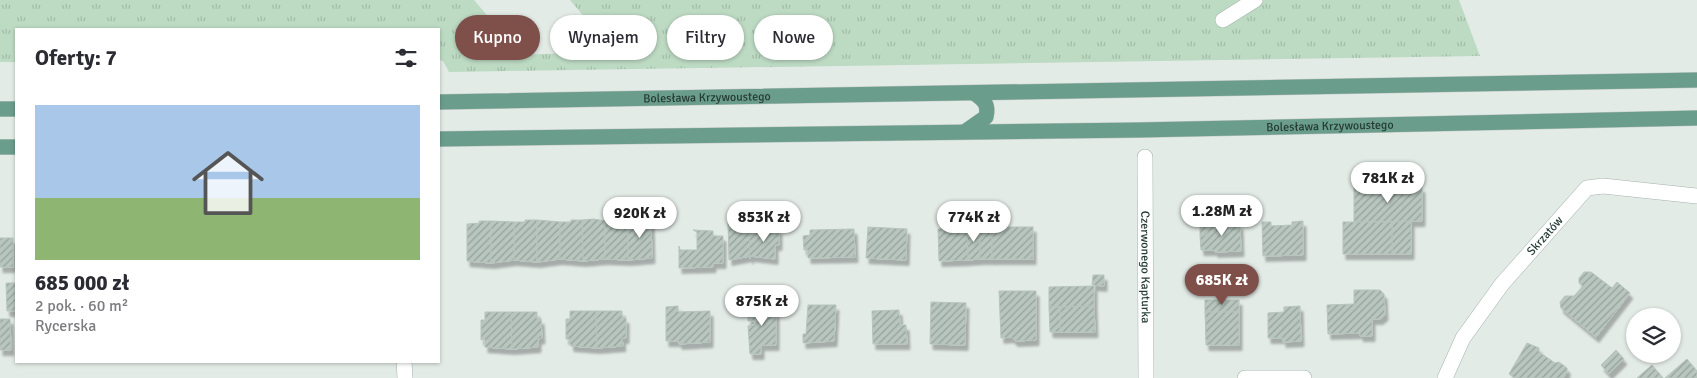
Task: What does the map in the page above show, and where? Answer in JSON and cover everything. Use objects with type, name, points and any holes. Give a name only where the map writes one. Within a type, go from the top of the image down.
[{"type":"main road","name":"Bolesława Krzywoustego","points":[[440,102],[1697,80]]},
{"type":"main road","points":[[964,132],[986,117],[988,109],[984,100],[974,93]]},
{"type":"main road","points":[[0,109],[15,109]]},
{"type":"main road","name":"Bolesława Krzywoustego","points":[[440,139],[964,132],[1697,118]]},
{"type":"main road","points":[[0,147],[15,147]]},
{"type":"street","points":[[1223,20],[1255,0]]},
{"type":"street","name":"Czerwonego Kapturka","points":[[1145,157],[1146,378]]},
{"type":"street","name":"Skrzatów","points":[[1444,378],[1463,338],[1502,284],[1587,188],[1603,186],[1697,196]]},
{"type":"street","points":[[404,363],[405,378]]},
{"type":"street","points":[[1245,378],[1304,378]]},
{"type":"green space","points":[[0,0],[474,0],[487,15],[455,15],[455,60],[540,60],[540,54],[550,54],[550,60],[657,60],[657,15],[583,15],[570,0],[1459,0],[1480,56],[449,72],[443,61],[440,60],[440,28],[15,28],[15,62],[0,62]]},
{"type":"building","points":[[1354,187],[1422,187],[1422,221],[1354,222]]},
{"type":"building","points":[[594,219],[605,221],[605,259],[583,261],[582,220]]},
{"type":"building","points":[[616,219],[628,219],[628,260],[605,259],[605,221],[616,221]]},
{"type":"building","points":[[628,219],[651,220],[652,258],[628,260]]},
{"type":"building","points":[[525,220],[537,220],[537,262],[514,260],[514,222],[525,222]]},
{"type":"building","points":[[537,220],[560,222],[560,259],[537,262]]},
{"type":"building","points":[[571,220],[582,220],[583,261],[560,259],[560,222],[571,222]]},
{"type":"building","points":[[479,221],[491,221],[491,263],[467,261],[467,224],[480,223]]},
{"type":"building","points":[[491,221],[514,222],[514,260],[491,263]]},
{"type":"building","points":[[1200,221],[1207,221],[1207,235],[1200,236]]},
{"type":"building","points":[[1207,221],[1228,221],[1228,225],[1240,224],[1241,251],[1215,252],[1215,250],[1201,250],[1200,236],[1207,235]]},
{"type":"building","points":[[1303,221],[1303,255],[1263,256],[1262,222],[1271,222],[1271,226],[1292,225],[1292,222]]},
{"type":"building","points":[[1411,221],[1411,254],[1392,254],[1392,222]]},
{"type":"building","points":[[749,222],[750,256],[729,260],[728,223]]},
{"type":"building","points":[[1343,222],[1392,222],[1392,254],[1343,254]]},
{"type":"building","points":[[868,227],[907,229],[906,260],[866,258]]},
{"type":"building","points":[[980,227],[980,259],[968,260],[967,228]]},
{"type":"building","points":[[980,227],[992,227],[992,259],[980,259]]},
{"type":"building","points":[[992,227],[1033,227],[1033,259],[992,259]]},
{"type":"building","points":[[967,228],[968,260],[939,261],[938,229]]},
{"type":"building","points":[[779,229],[779,245],[775,245],[775,259],[750,256],[750,259],[749,230]]},
{"type":"building","points":[[854,229],[855,257],[808,258],[808,250],[804,250],[803,236],[810,235],[810,230]]},
{"type":"building","points":[[693,230],[713,231],[713,236],[723,236],[723,263],[713,263],[713,267],[679,268],[679,246],[680,250],[697,250],[697,232]]},
{"type":"building","points":[[0,238],[13,238],[13,267],[0,267]]},
{"type":"building","points":[[1584,272],[1591,272],[1612,288],[1617,282],[1630,293],[1596,337],[1561,308],[1560,302],[1565,296],[1574,296],[1583,286],[1579,283],[1579,278]]},
{"type":"building","points":[[1093,275],[1104,275],[1104,286],[1092,285]]},
{"type":"building","points":[[6,283],[15,283],[15,311],[7,311]]},
{"type":"building","points":[[1094,286],[1094,306],[1049,307],[1049,287]]},
{"type":"building","points":[[1354,290],[1380,290],[1384,294],[1385,315],[1380,319],[1372,319],[1372,336],[1360,336],[1360,333],[1328,334],[1327,305],[1354,304]]},
{"type":"building","points":[[999,291],[1036,291],[1036,340],[1015,341],[1011,337],[1001,338]]},
{"type":"building","points":[[1205,300],[1239,300],[1239,312],[1205,312]]},
{"type":"building","points":[[768,302],[768,312],[776,312],[776,345],[761,345],[761,354],[750,354],[748,326],[755,325],[755,321],[748,321],[748,310],[752,310],[752,303]]},
{"type":"building","points":[[931,302],[966,303],[965,345],[930,344]]},
{"type":"building","points":[[808,305],[836,305],[834,341],[803,343],[803,334],[806,334]]},
{"type":"building","points":[[678,306],[678,312],[710,311],[710,342],[679,344],[679,341],[666,341],[666,307]]},
{"type":"building","points":[[1094,306],[1095,332],[1060,332],[1060,307]]},
{"type":"building","points":[[1300,306],[1301,341],[1283,342],[1283,338],[1268,338],[1268,313],[1284,312],[1284,307]]},
{"type":"building","points":[[1049,307],[1060,307],[1060,332],[1050,332]]},
{"type":"building","points":[[899,310],[900,325],[906,325],[907,344],[873,344],[872,311]]},
{"type":"building","points":[[570,311],[596,311],[597,348],[571,346],[570,339],[566,339],[566,319],[570,319]]},
{"type":"building","points":[[596,311],[622,311],[622,318],[626,318],[626,338],[622,338],[623,346],[597,348]]},
{"type":"building","points":[[485,312],[511,312],[512,349],[485,347],[485,339],[481,340],[481,320],[485,320]]},
{"type":"building","points":[[511,312],[537,312],[537,319],[541,319],[542,338],[538,339],[538,347],[512,349]]},
{"type":"building","points":[[1205,312],[1239,312],[1239,345],[1206,345]]},
{"type":"building","points":[[0,319],[10,319],[11,350],[0,350]]},
{"type":"building","points":[[1527,343],[1539,348],[1539,352],[1555,363],[1559,362],[1567,368],[1563,378],[1515,378],[1509,374]]},
{"type":"building","points":[[1616,350],[1624,359],[1609,374],[1601,365]]},
{"type":"building","points":[[1687,359],[1697,371],[1697,378],[1665,378]]},
{"type":"building","points":[[1652,365],[1663,378],[1637,378]]}]
